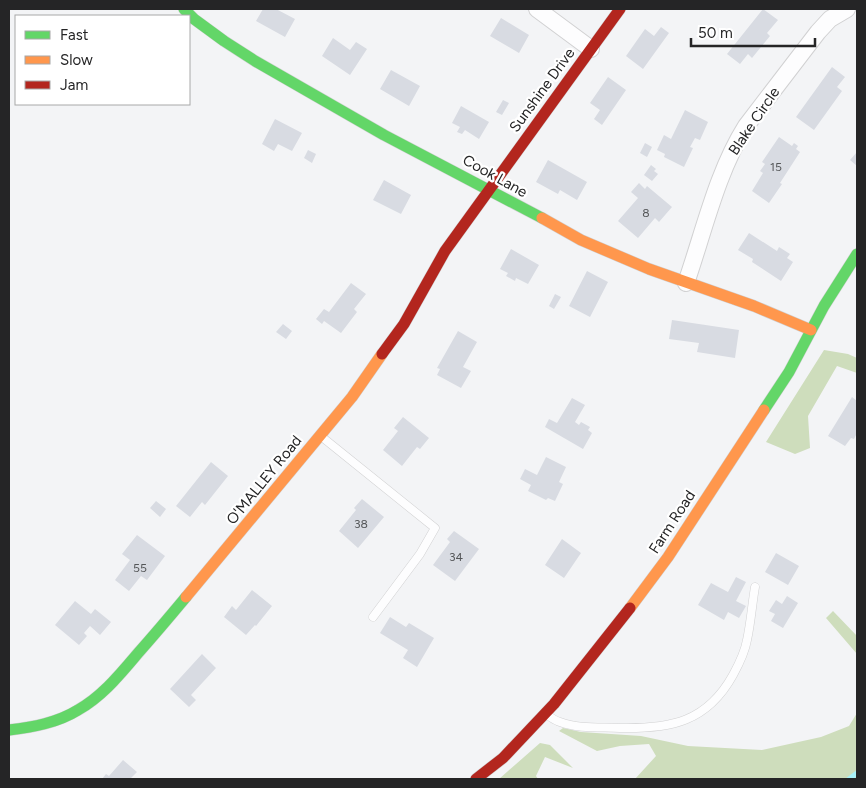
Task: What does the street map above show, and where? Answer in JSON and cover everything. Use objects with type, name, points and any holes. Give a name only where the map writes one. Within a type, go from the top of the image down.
[{"type":"street","name":"Cook Lane","points":[[184,9],[216,35],[255,61],[384,135],[489,189],[580,240],[614,256],[754,306],[811,330]]},
{"type":"street","points":[[538,9],[591,49]]},
{"type":"street","name":"Sunshine Drive","points":[[489,189],[620,9]]},
{"type":"street","name":"Blake Circle","points":[[686,283],[723,170],[746,126],[818,32],[830,19],[847,9]]},
{"type":"street","name":"O'MALLEY Road","points":[[9,730],[39,726],[77,711],[116,679],[231,545],[352,397],[404,324],[446,251],[489,189]]},
{"type":"street","name":"Farm Road","points":[[476,779],[503,758],[545,714],[601,646],[668,557],[789,372],[811,330],[857,255]]},
{"type":"lane","points":[[320,436],[435,528],[420,554],[373,617]]},
{"type":"lane","points":[[545,714],[560,722],[580,726],[641,728],[668,725],[695,716],[726,688],[741,657],[747,641],[755,587]]},
{"type":"green space","points":[[824,350],[848,354],[857,358],[857,373],[837,366],[808,416],[810,448],[795,454],[766,442]]},
{"type":"green space","points":[[833,611],[857,636],[857,654],[826,618]]},
{"type":"green space","points":[[857,713],[857,779],[635,779],[656,756],[649,744],[620,746],[597,751],[559,731],[563,728],[581,732],[641,736],[688,746],[762,750],[821,737],[849,726]]},
{"type":"green space","points":[[540,743],[550,745],[573,768],[545,757],[536,776],[538,779],[499,779]]},
{"type":"building","points":[[263,9],[276,9],[295,19],[285,37],[256,21]]},
{"type":"building","points":[[763,9],[778,20],[767,33],[770,36],[752,58],[748,54],[740,64],[727,54]]},
{"type":"building","points":[[501,18],[529,35],[519,53],[490,36]]},
{"type":"building","points":[[661,27],[669,33],[643,69],[626,56],[645,29],[654,36]]},
{"type":"building","points":[[333,38],[350,50],[356,42],[367,49],[350,75],[322,56]]},
{"type":"building","points":[[832,67],[845,77],[837,87],[842,91],[814,130],[796,117]]},
{"type":"building","points":[[391,70],[420,86],[409,106],[380,89]]},
{"type":"building","points":[[608,77],[626,90],[602,125],[594,119],[600,110],[590,103]]},
{"type":"building","points":[[503,100],[509,103],[502,115],[496,112]]},
{"type":"building","points":[[461,106],[489,122],[479,139],[465,130],[462,134],[457,132],[460,127],[452,123]]},
{"type":"building","points":[[685,110],[708,122],[700,140],[695,138],[690,147],[693,148],[684,167],[664,157],[665,154],[657,150],[664,135],[671,139]]},
{"type":"building","points":[[275,119],[302,133],[292,151],[278,144],[274,151],[262,144]]},
{"type":"building","points":[[779,137],[792,146],[794,143],[798,146],[796,149],[800,152],[769,203],[752,191],[763,173],[760,171],[765,164],[762,162]]},
{"type":"building","points":[[645,143],[652,147],[647,157],[640,153]]},
{"type":"building","points":[[308,150],[316,154],[312,163],[304,158]]},
{"type":"building","points":[[857,152],[857,166],[850,160]]},
{"type":"building","points":[[548,160],[587,182],[577,200],[560,190],[558,194],[536,182]]},
{"type":"building","points":[[651,165],[658,174],[652,181],[644,175]]},
{"type":"building","points":[[384,180],[411,195],[401,214],[373,200]]},
{"type":"building","points":[[639,183],[645,189],[647,186],[672,207],[659,222],[655,218],[638,238],[618,221],[638,198],[631,192]]},
{"type":"building","points":[[749,233],[777,251],[779,247],[790,254],[787,258],[793,262],[781,281],[752,262],[753,259],[738,250]]},
{"type":"building","points":[[511,249],[539,265],[528,284],[516,278],[515,281],[506,276],[508,273],[500,269]]},
{"type":"building","points":[[587,271],[608,282],[590,317],[569,306]]},
{"type":"building","points":[[351,283],[366,294],[354,309],[357,312],[341,333],[324,321],[322,324],[316,319],[324,309],[329,312]]},
{"type":"building","points":[[555,294],[561,297],[554,309],[549,306]]},
{"type":"building","points":[[672,320],[739,330],[735,358],[697,352],[699,343],[669,339]]},
{"type":"building","points":[[283,324],[292,331],[286,339],[276,332]]},
{"type":"building","points":[[458,331],[477,342],[463,367],[471,371],[461,388],[437,375],[440,369],[437,368]]},
{"type":"building","points":[[852,397],[857,401],[857,433],[854,439],[851,438],[845,446],[828,436]]},
{"type":"building","points":[[572,398],[585,405],[575,422],[579,425],[581,422],[590,427],[588,430],[592,433],[583,449],[545,427],[549,419],[557,423]]},
{"type":"building","points":[[403,417],[429,438],[420,449],[417,447],[402,466],[383,450],[398,431],[394,428]]},
{"type":"building","points":[[546,457],[566,467],[559,482],[563,484],[555,501],[548,498],[546,500],[528,491],[531,485],[520,479],[525,469],[537,475]]},
{"type":"building","points":[[211,462],[228,476],[205,505],[202,502],[190,517],[176,506]]},
{"type":"building","points":[[362,499],[384,517],[358,548],[339,531],[356,510],[354,508]]},
{"type":"building","points":[[156,501],[166,509],[160,517],[150,508]]},
{"type":"building","points":[[454,531],[479,549],[455,581],[433,565],[450,542],[447,539]]},
{"type":"building","points":[[137,535],[165,556],[147,580],[141,576],[129,591],[115,580],[130,560],[122,554]]},
{"type":"building","points":[[562,539],[581,553],[564,578],[545,565]]},
{"type":"building","points":[[776,553],[799,566],[788,585],[765,572]]},
{"type":"building","points":[[736,577],[746,582],[736,601],[746,606],[739,618],[728,612],[724,620],[698,605],[711,583],[728,592]]},
{"type":"building","points":[[252,590],[272,606],[246,635],[224,617],[232,606],[236,610]]},
{"type":"building","points":[[787,596],[798,603],[783,628],[771,621],[775,614],[769,611],[776,600],[782,604]]},
{"type":"building","points":[[75,601],[91,614],[95,609],[111,622],[100,635],[90,626],[84,633],[87,636],[79,645],[55,625]]},
{"type":"building","points":[[390,617],[406,627],[409,623],[434,638],[417,667],[403,658],[408,650],[380,633]]},
{"type":"building","points":[[202,654],[216,668],[191,695],[196,700],[189,707],[170,689]]},
{"type":"building","points":[[123,760],[137,772],[130,779],[102,779],[106,774],[109,776]]},
{"type":"waterway","points":[[849,779],[857,773]]},
{"type":"traffic: fast","points":[[184,9],[194,19],[224,41],[255,61],[384,135],[542,218]]},
{"type":"traffic: fast","points":[[764,410],[789,372],[824,306],[857,254]]},
{"type":"traffic: fast","points":[[9,730],[36,726],[62,718],[96,698],[118,676],[186,597]]},
{"type":"traffic: slow","points":[[542,218],[581,240],[649,269],[754,306],[811,330]]},
{"type":"traffic: slow","points":[[186,597],[352,397],[382,354]]},
{"type":"traffic: slow","points":[[630,608],[668,557],[764,410]]},
{"type":"traffic: jam","points":[[382,354],[404,324],[445,251],[620,9]]},
{"type":"traffic: jam","points":[[476,779],[503,758],[554,704],[630,608]]}]
